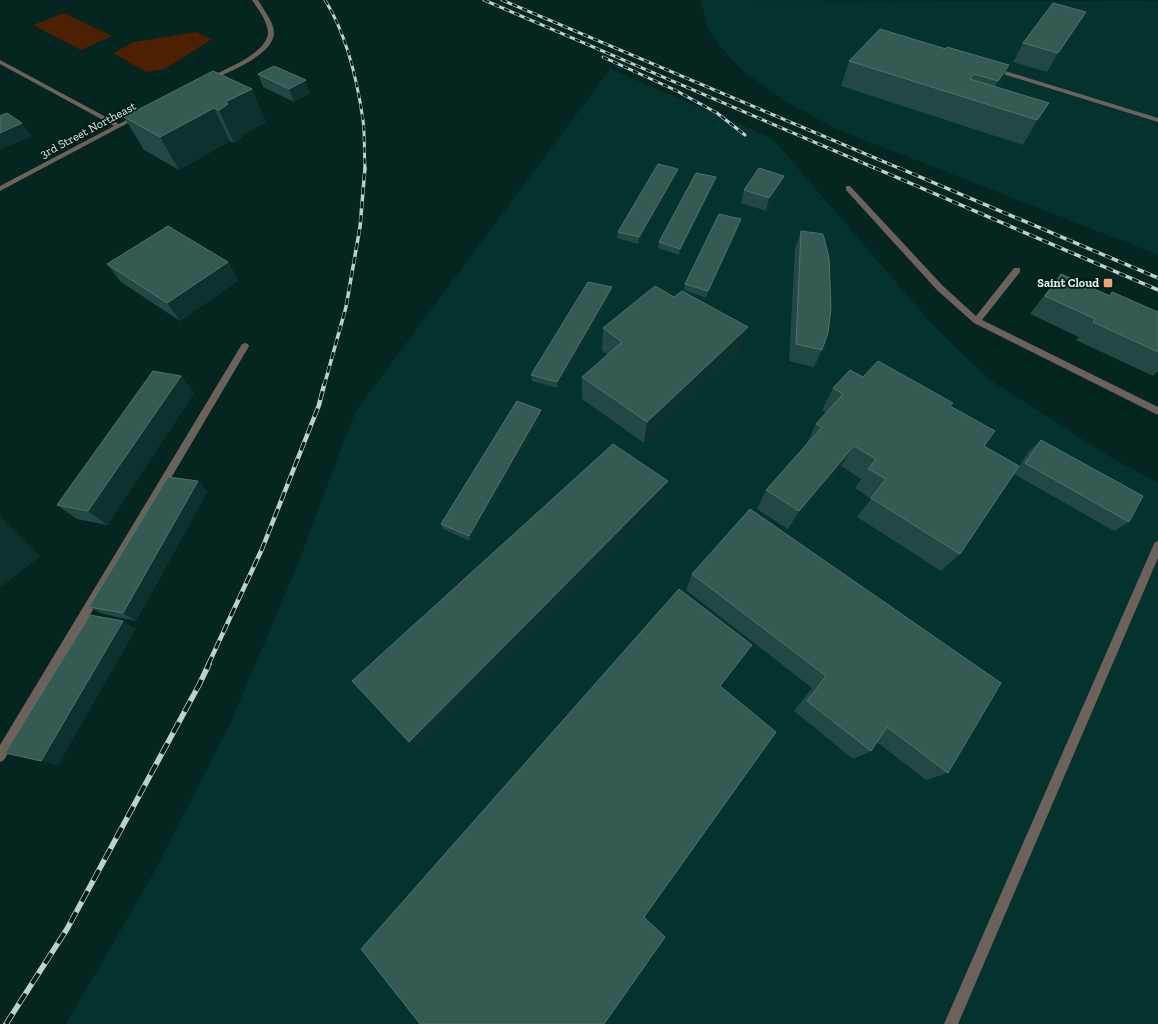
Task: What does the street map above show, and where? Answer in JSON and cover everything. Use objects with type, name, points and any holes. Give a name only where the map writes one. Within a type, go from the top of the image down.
[{"type":"street","points":[[199,84],[258,54],[270,43],[271,33],[255,0]]},
{"type":"street","points":[[0,62],[118,126]]},
{"type":"street","points":[[986,67],[1158,120]]},
{"type":"street","name":"3rd Street Northeast","points":[[0,189],[145,112]]},
{"type":"street","points":[[848,188],[940,288],[977,321],[1158,411]]},
{"type":"street","points":[[977,321],[1017,270]]},
{"type":"street","points":[[0,756],[245,346]]},
{"type":"street","points":[[951,1024],[1158,547]]},
{"type":"shaded area","points":[[701,0],[1158,1],[1158,255],[834,128],[785,101],[741,69],[721,47],[707,27]]},
{"type":"shaded area","points":[[64,13],[112,36],[81,50],[33,25]]},
{"type":"shaded area","points":[[196,32],[212,39],[165,69],[146,72],[113,53],[134,42]]},
{"type":"shaded area","points":[[610,69],[772,138],[932,324],[990,380],[1112,458],[1158,483],[1158,1024],[66,1024],[151,878],[230,724],[297,566],[355,412]]},
{"type":"building","points":[[1053,3],[1086,12],[1058,53],[1023,43]]},
{"type":"building","points":[[880,29],[946,49],[947,47],[1009,65],[998,81],[974,74],[970,79],[1049,103],[1037,120],[849,61]]},
{"type":"building","points":[[274,66],[306,80],[289,89],[258,74]]},
{"type":"building","points":[[213,71],[252,89],[225,102],[228,104],[219,110],[214,108],[160,137],[124,117]]},
{"type":"building","points":[[7,113],[22,123],[0,133],[0,116]]},
{"type":"building","points":[[658,164],[678,169],[639,237],[618,232]]},
{"type":"building","points":[[759,168],[784,176],[769,198],[744,190]]},
{"type":"building","points":[[696,173],[716,177],[680,249],[659,242]]},
{"type":"building","points":[[719,214],[741,219],[708,291],[685,284]]},
{"type":"building","points":[[168,226],[228,262],[167,303],[107,264]]},
{"type":"building","points":[[801,231],[823,234],[829,258],[831,308],[828,333],[822,350],[796,344]]},
{"type":"building","points":[[1061,274],[1110,296],[1112,292],[1158,312],[1158,352],[1093,322],[1095,319],[1045,296]]},
{"type":"building","points":[[588,282],[612,287],[557,382],[531,375]]},
{"type":"building","points":[[655,286],[674,297],[682,291],[748,327],[647,422],[582,377],[622,342],[603,328]]},
{"type":"building","points":[[878,361],[953,403],[950,406],[995,431],[984,446],[1019,466],[960,554],[871,498],[886,479],[868,469],[876,459],[854,446],[799,511],[766,490],[822,427],[816,424],[843,394],[833,388],[850,370],[863,377]]},
{"type":"building","points":[[153,371],[181,376],[88,511],[57,505]]},
{"type":"building","points":[[517,401],[541,410],[469,536],[441,524]]},
{"type":"building","points":[[1041,440],[1143,496],[1129,522],[1025,463]]},
{"type":"building","points":[[613,444],[668,481],[409,742],[352,681]]},
{"type":"building","points":[[168,477],[198,481],[123,613],[89,607]]},
{"type":"building","points":[[750,509],[1001,683],[948,773],[887,727],[871,751],[807,701],[826,676],[692,574]]},
{"type":"building","points":[[679,589],[752,645],[720,686],[776,732],[644,917],[665,937],[604,1024],[420,1024],[361,949]]},
{"type":"building","points":[[90,615],[123,621],[41,761],[5,753]]},
{"type":"railway","points":[[325,0],[333,14],[345,43],[358,89],[363,120],[365,168]]},
{"type":"railway","points":[[484,0],[877,169]]},
{"type":"railway","points":[[502,0],[901,169]]},
{"type":"railway","points":[[603,57],[675,90],[717,113],[745,135]]},
{"type":"railway","points":[[324,386],[346,307],[360,227],[365,168]]},
{"type":"railway","points":[[875,168],[1158,290]]},
{"type":"railway","points":[[899,168],[1158,278]]},
{"type":"railway","points":[[208,665],[262,549],[319,405],[324,385]]},
{"type":"railway","points":[[6,1024],[67,929],[209,664]]},
{"type":"place","name":"Saint Cloud","points":[[1108,283]]}]
